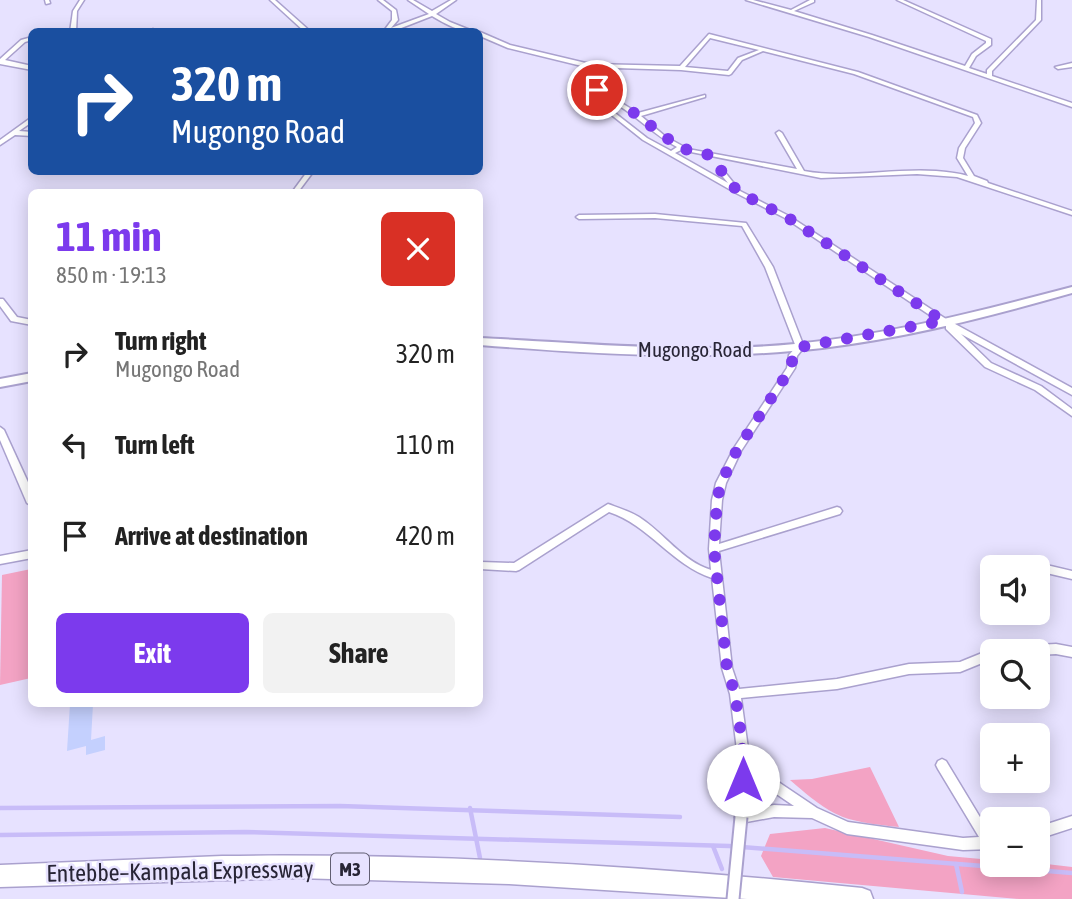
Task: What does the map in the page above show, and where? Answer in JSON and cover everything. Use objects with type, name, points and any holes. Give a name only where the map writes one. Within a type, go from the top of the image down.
[{"type":"highway","name":"Entebbe–Kampala Expressway","points":[[0,876],[294,867],[643,880],[862,899]]},
{"type":"street","points":[[76,28],[75,11],[82,0]]},
{"type":"street","points":[[272,0],[305,28]]},
{"type":"street","points":[[380,0],[394,10],[395,20],[389,28]]},
{"type":"street","points":[[410,0],[448,23],[462,28]]},
{"type":"street","points":[[394,28],[433,13],[454,0]]},
{"type":"street","points":[[748,0],[793,10],[967,67],[1072,106]]},
{"type":"street","points":[[899,0],[989,40],[989,44],[974,55],[967,67]]},
{"type":"street","points":[[990,75],[989,71],[1038,20],[1039,0]]},
{"type":"street","points":[[793,10],[812,1]]},
{"type":"street","points":[[286,10],[306,28]]},
{"type":"street","points":[[395,20],[405,23]]},
{"type":"street","points":[[483,35],[508,46],[590,66],[681,68],[729,73],[740,59],[764,51]]},
{"type":"street","points":[[681,68],[699,51],[707,36],[856,73],[975,116],[978,123],[962,148],[960,158],[972,177],[1072,213]]},
{"type":"street","points":[[0,67],[23,41],[28,39]]},
{"type":"street","points":[[2,62],[28,67]]},
{"type":"street","points":[[615,65],[597,90],[638,115],[680,148],[802,173],[838,177],[937,172],[985,182]]},
{"type":"street","points":[[1058,67],[1072,65]]},
{"type":"street","points":[[638,115],[702,96]]},
{"type":"street","points":[[615,102],[602,105],[645,139],[787,217],[943,321],[1072,392]]},
{"type":"street","points":[[0,143],[28,122]]},
{"type":"street","points":[[16,133],[28,134]]},
{"type":"street","points":[[779,133],[802,173]]},
{"type":"street","points":[[671,153],[680,148]]},
{"type":"street","points":[[709,155],[738,192]]},
{"type":"street","points":[[708,175],[722,170],[728,158]]},
{"type":"street","points":[[579,217],[669,216],[744,224],[769,267],[800,347],[793,355],[791,368],[747,433],[721,483],[714,549],[727,668],[735,694],[745,766],[733,899]]},
{"type":"street","name":"Mugongo Road","points":[[483,342],[690,350],[800,347],[943,321],[1072,290]]},
{"type":"street","points":[[0,301],[14,319],[28,322]]},
{"type":"street","points":[[943,321],[988,365],[1038,388],[1072,413]]},
{"type":"street","points":[[0,383],[28,378]]},
{"type":"street","points":[[0,430],[28,494]]},
{"type":"street","points":[[483,566],[516,567],[608,508],[639,524],[703,572],[718,576]]},
{"type":"street","points":[[714,549],[837,512]]},
{"type":"street","points":[[0,560],[28,555]]},
{"type":"street","points":[[1050,570],[1072,575]]},
{"type":"street","points":[[1050,649],[1072,652]]},
{"type":"street","points":[[735,694],[837,684],[909,669],[960,667],[980,659]]},
{"type":"street","points":[[943,765],[980,826]]},
{"type":"street","points":[[745,766],[813,812],[847,828],[963,844],[980,843]]},
{"type":"street","points":[[741,817],[774,811],[813,812]]},
{"type":"street","points":[[1050,829],[1072,822]]},
{"type":"shaded area","points":[[28,570],[28,679],[0,685],[2,575]]},
{"type":"shaded area","points":[[870,767],[899,827],[840,816],[818,803],[790,780],[812,779]]},
{"type":"shaded area","points":[[825,828],[948,856],[980,859],[980,877],[1050,877],[1050,864],[1072,867],[1072,899],[1019,899],[773,877],[761,856],[770,834]]},
{"type":"building","points":[[70,707],[93,707],[91,740],[105,736],[105,750],[86,755],[86,746],[67,751]]},
{"type":"waterway","points":[[0,808],[340,806],[470,810]]},
{"type":"waterway","points":[[470,810],[680,817]]},
{"type":"waterway","points":[[470,810],[476,839]]},
{"type":"waterway","points":[[0,835],[246,832],[476,839]]},
{"type":"waterway","points":[[476,839],[729,846],[1072,873]]},
{"type":"waterway","points":[[476,839],[480,858]]},
{"type":"waterway","points":[[713,846],[722,869]]},
{"type":"waterway","points":[[956,864],[962,892]]},
{"type":"route","points":[[597,90],[638,115],[680,148],[709,155],[738,192],[787,217],[943,321],[800,347],[793,355],[791,368],[752,425],[721,483],[717,500],[714,549],[727,668],[735,694],[742,741],[745,766],[743,780]]}]
